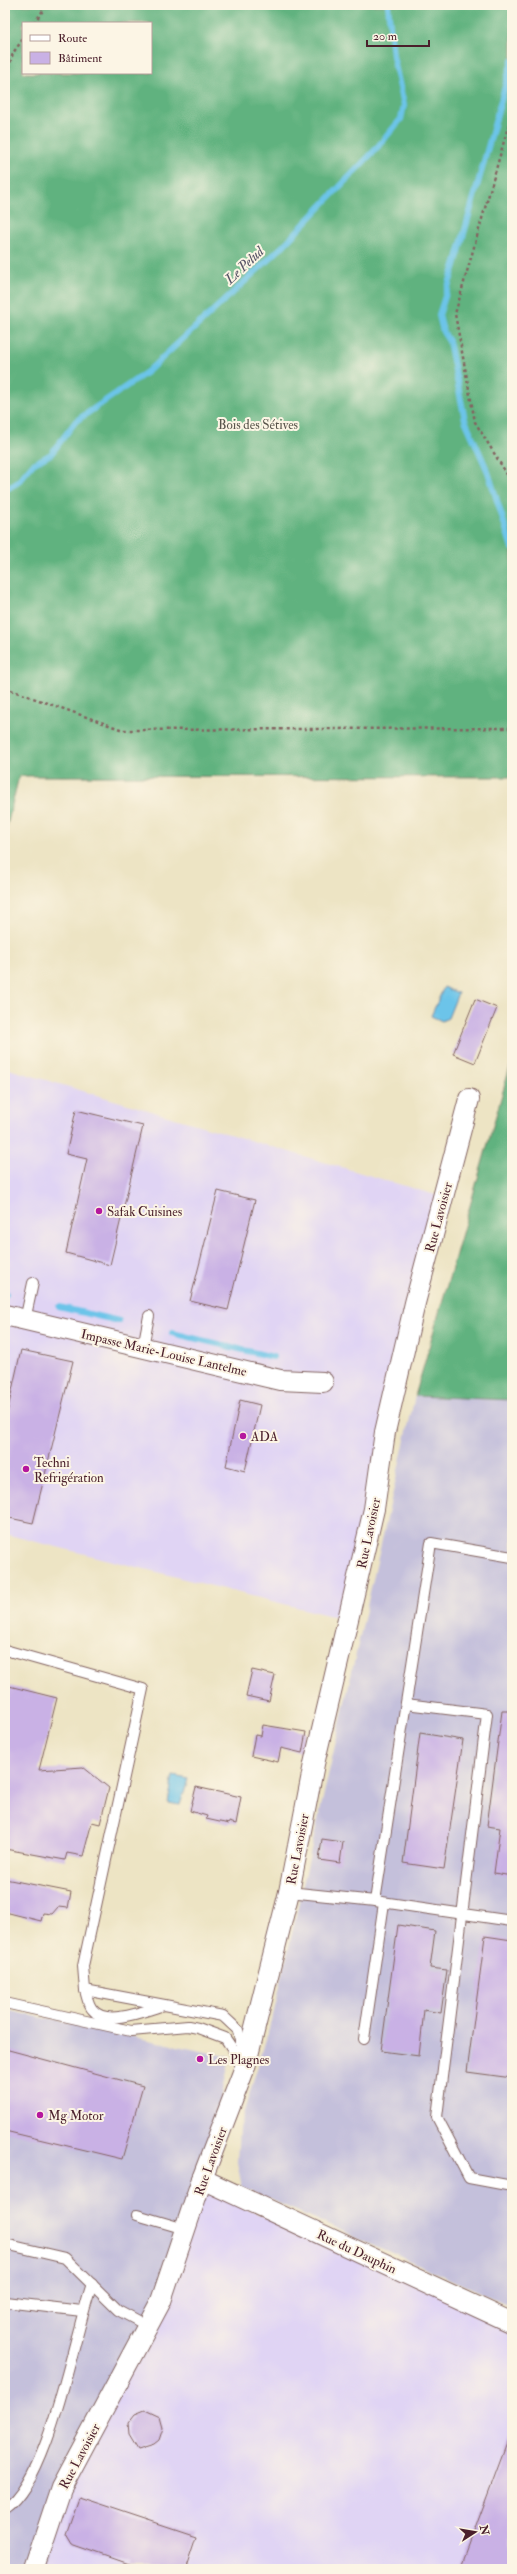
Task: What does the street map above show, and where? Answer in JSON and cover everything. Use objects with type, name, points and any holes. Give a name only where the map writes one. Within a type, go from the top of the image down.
[{"type":"street","name":"Rue Lavoisier","points":[[34,2569],[61,2488],[161,2301],[202,2180],[245,2067],[288,1892],[314,1764],[374,1509],[387,1424],[415,1303],[469,1099]]},
{"type":"street","name":"Impasse Marie-Louise Lantelme","points":[[5,1315],[280,1380],[323,1382]]},
{"type":"street","name":"Rue du Dauphin","points":[[202,2180],[512,2323]]},
{"type":"lane","points":[[25,1320],[33,1283]]},
{"type":"lane","points":[[142,1348],[149,1316]]},
{"type":"lane","points":[[364,2039],[406,1704],[431,1543],[512,1556]]},
{"type":"lane","points":[[5,1650],[143,1689],[82,1966],[85,1990],[93,2010],[99,2016],[126,2017],[166,2004]]},
{"type":"lane","points":[[406,1704],[487,1714],[464,1915],[437,2117],[469,2178],[512,2186]]},
{"type":"lane","points":[[288,1892],[380,1902],[512,1921]]},
{"type":"lane","points":[[85,1990],[224,2016],[238,2030],[245,2067]]},
{"type":"lane","points":[[5,2003],[131,2031],[188,2026],[198,2028],[225,2038],[245,2067]]},
{"type":"lane","points":[[137,2216],[185,2229]]},
{"type":"lane","points":[[5,2244],[65,2258],[118,2310],[148,2326]]},
{"type":"lane","points":[[5,2509],[14,2503],[30,2481],[49,2435],[82,2311],[92,2284]]},
{"type":"lane","points":[[5,2302],[82,2311]]},
{"type":"path","points":[[35,22],[47,5]]},
{"type":"path","points":[[5,80],[13,53],[22,40]]},
{"type":"path","points":[[512,113],[455,314],[475,422],[508,476],[512,500]]},
{"type":"path","points":[[5,688],[123,730],[512,728]]},
{"type":"shaded area","points":[[5,1068],[439,1196],[348,1620],[5,1534]]},
{"type":"shaded area","points":[[415,1396],[512,1400],[512,2306],[242,2187],[237,2162],[239,2128],[273,2016]]},
{"type":"shaded area","points":[[5,2010],[230,2057],[202,2189],[168,2298],[73,2458],[44,2569],[5,2569]]},
{"type":"shaded area","points":[[202,2189],[512,2327],[512,2569],[44,2569],[73,2458]]},
{"type":"green space","name":"Bois des Sétives","points":[[5,5],[512,5],[512,777],[19,776],[5,834]]},
{"type":"green space","points":[[512,1060],[512,1400],[415,1396]]},
{"type":"water","points":[[444,987],[458,993],[448,1018],[442,1021],[431,1016]]},
{"type":"water","points":[[173,1776],[188,1779],[180,1805],[168,1803]]},
{"type":"building","points":[[475,999],[497,1008],[475,1063],[453,1054]]},
{"type":"building","points":[[76,1110],[143,1126],[110,1265],[66,1253],[87,1159],[66,1154]]},
{"type":"building","points":[[218,1191],[255,1200],[228,1310],[190,1301]]},
{"type":"building","name":"Techni Refrigération","points":[[21,1350],[73,1361],[33,1523],[5,1517],[5,1422]]},
{"type":"building","name":"ADA","points":[[240,1400],[260,1405],[245,1471],[226,1466]]},
{"type":"building","points":[[252,1670],[275,1675],[269,1701],[246,1696]]},
{"type":"building","points":[[5,1685],[57,1698],[39,1770],[83,1767],[109,1788],[100,1824],[92,1822],[83,1856],[67,1853],[65,1860],[5,1849]]},
{"type":"building","points":[[502,1711],[512,1711],[512,1876],[494,1873],[500,1828],[487,1826]]},
{"type":"building","points":[[263,1725],[306,1732],[302,1753],[281,1748],[278,1762],[251,1756],[255,1735],[261,1736]]},
{"type":"building","points":[[420,1733],[463,1740],[444,1869],[403,1863]]},
{"type":"building","points":[[196,1787],[241,1797],[236,1824],[206,1819],[207,1816],[190,1811]]},
{"type":"building","points":[[322,1839],[343,1842],[340,1863],[319,1860]]},
{"type":"building","points":[[5,1879],[71,1892],[68,1908],[58,1907],[52,1914],[43,1913],[41,1921],[5,1912]]},
{"type":"building","points":[[398,1925],[435,1931],[430,1968],[447,1970],[441,2013],[424,2010],[419,2056],[381,2051]]},
{"type":"building","points":[[485,1936],[512,1940],[512,2078],[467,2072]]},
{"type":"building","points":[[5,2049],[143,2086],[122,2159],[5,2131]]},
{"type":"building","points":[[145,2410],[160,2417],[163,2428],[159,2440],[154,2444],[138,2449],[129,2434],[128,2423],[135,2414]]},
{"type":"building","points":[[510,2435],[512,2569],[460,2569]]},
{"type":"building","points":[[79,2497],[196,2536],[185,2569],[130,2569],[132,2565],[72,2544],[66,2534]]},
{"type":"waterway","name":"Le Pelud","points":[[5,490],[17,483],[33,464],[51,454],[76,421],[147,372],[282,247],[375,150],[401,119],[404,105],[393,56],[388,5]]},
{"type":"waterway","name":"Le Pelud","points":[[512,61],[456,262],[439,315],[443,332],[449,341],[465,420],[488,472],[512,548]]},
{"type":"waterway","points":[[59,1307],[119,1321]]},
{"type":"waterway","points":[[172,1333],[273,1357]]},
{"type":"place","name":"Safak Cuisines","points":[[99,1211]]},
{"type":"place","name":"ADA","points":[[243,1436]]},
{"type":"place","name":"Techni Refrigération","points":[[26,1469]]},
{"type":"place","name":"Les Plagnes","points":[[200,2059]]},
{"type":"place","name":"Mg Motor","points":[[40,2115]]}]
